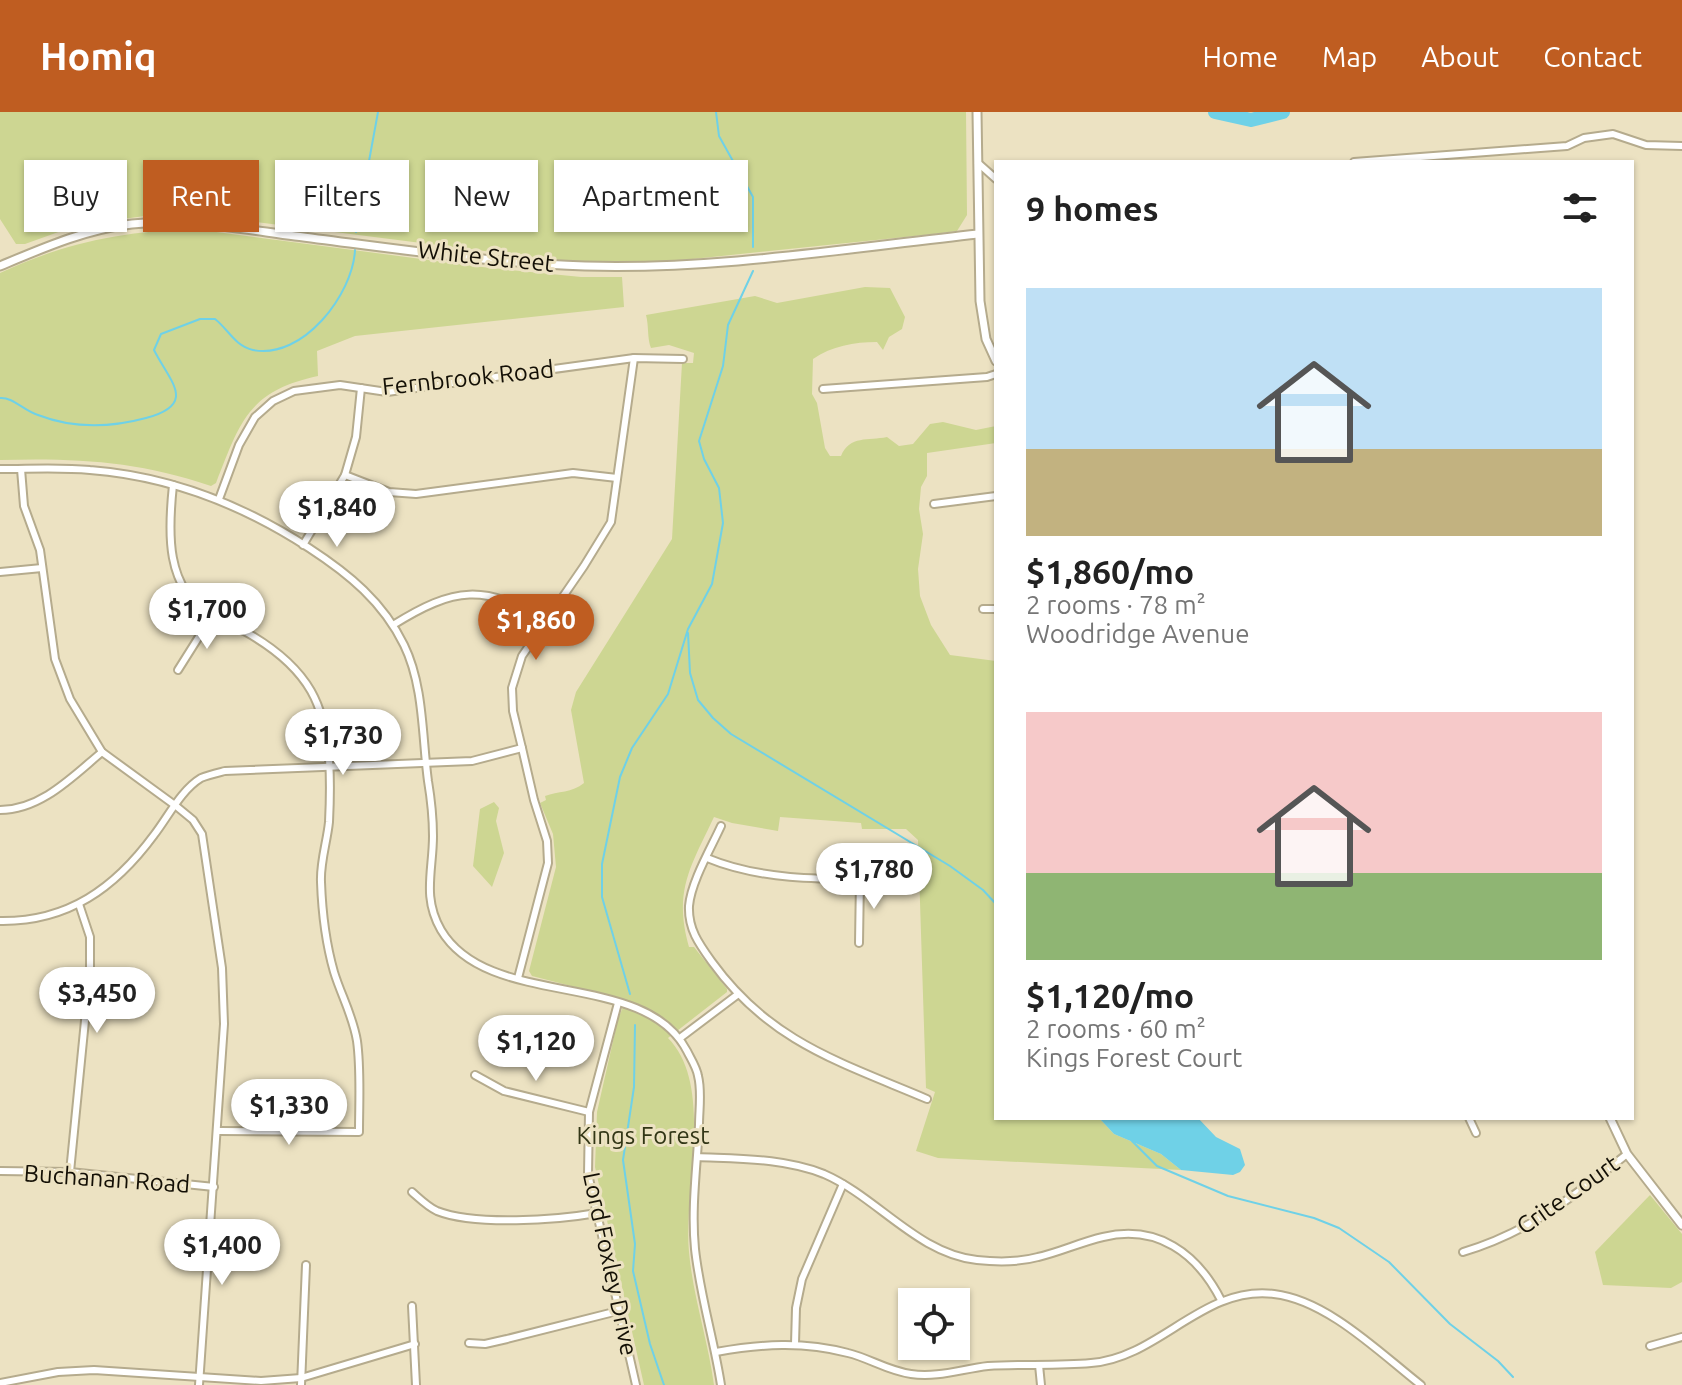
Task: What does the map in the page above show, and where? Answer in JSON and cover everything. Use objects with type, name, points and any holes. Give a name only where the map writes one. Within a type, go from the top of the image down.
[{"type":"street","points":[[977,112],[981,316],[994,357]]},
{"type":"street","points":[[1381,160],[1567,146],[1584,138],[1613,134],[1646,145],[1682,146]]},
{"type":"street","points":[[978,163],[994,177]]},
{"type":"street","name":"White Street","points":[[0,266],[63,239],[131,224],[161,222],[196,223],[363,245],[586,266],[744,259],[978,234]]},
{"type":"street","points":[[518,978],[548,863],[547,841],[513,711],[512,688],[522,656],[611,522],[634,358]]},
{"type":"street","name":"Fernbrook Road","points":[[219,499],[239,445],[255,417],[273,401],[294,391],[320,386],[387,392],[634,358],[683,359]]},
{"type":"street","points":[[823,389],[994,375]]},
{"type":"street","points":[[303,545],[345,475],[356,437],[361,388]]},
{"type":"street","points":[[0,469],[90,470],[173,485],[219,499],[333,564],[372,596],[393,625],[415,676],[433,839],[428,886],[432,909],[442,931],[459,952],[479,966],[618,1003],[654,1017],[680,1038],[698,1076],[695,1250],[721,1385]]},
{"type":"street","points":[[21,469],[24,506],[40,550],[55,659],[70,699],[102,752],[176,806],[193,820],[202,834],[217,924],[224,1024],[200,1381]]},
{"type":"street","points":[[345,475],[389,492],[416,494],[573,473],[617,478]]},
{"type":"street","points":[[173,485],[169,518],[174,566],[180,583],[190,597],[212,616],[246,632],[296,668],[321,713],[328,766],[329,822],[321,879],[328,946],[334,973],[352,1017],[357,1044],[359,1132],[219,1131]]},
{"type":"street","points":[[934,504],[994,496]]},
{"type":"street","points":[[0,572],[42,568]]},
{"type":"street","points":[[393,625],[434,602],[461,595],[499,597],[546,622]]},
{"type":"street","points":[[983,609],[994,609]]},
{"type":"street","points":[[178,670],[212,616]]},
{"type":"street","points":[[0,921],[49,916],[79,904],[107,886],[140,854],[188,789],[202,778],[225,771],[472,761],[522,748]]},
{"type":"street","points":[[0,810],[38,801],[102,752]]},
{"type":"street","points":[[721,826],[693,891],[689,905],[690,921],[694,937],[737,995],[795,1041],[927,1099]]},
{"type":"street","points":[[707,858],[741,871],[767,876],[917,879]]},
{"type":"street","points":[[859,943],[860,878]]},
{"type":"street","points":[[70,1172],[90,970],[90,937],[79,904]]},
{"type":"street","points":[[680,1038],[737,995]]},
{"type":"street","name":"Lord Foxley Drive","points":[[618,1003],[589,1112],[588,1174],[636,1385]]},
{"type":"street","points":[[475,1075],[504,1091],[589,1112]]},
{"type":"street","points":[[1470,1120],[1476,1133]]},
{"type":"street","points":[[1611,1120],[1627,1154],[1682,1225]]},
{"type":"street","name":"Crite Court","points":[[1463,1252],[1516,1233],[1544,1217],[1627,1154]]},
{"type":"street","points":[[697,1157],[779,1162],[813,1171],[843,1184],[926,1242],[975,1260],[1036,1258],[1102,1237],[1128,1233],[1146,1235],[1178,1247],[1191,1257],[1212,1282],[1221,1300]]},
{"type":"street","name":"Buchanan Road","points":[[0,1171],[70,1172],[214,1187]]},
{"type":"street","points":[[795,1344],[796,1308],[802,1279],[843,1184]]},
{"type":"street","points":[[412,1192],[436,1210],[458,1216],[559,1220],[597,1213]]},
{"type":"street","points":[[301,1382],[306,1265]]},
{"type":"street","points":[[716,1352],[795,1344],[852,1354],[909,1374],[933,1376],[963,1369],[1112,1360],[1131,1353],[1221,1300],[1269,1293],[1287,1295],[1330,1315],[1421,1385]]},
{"type":"street","points":[[412,1306],[416,1385]]},
{"type":"street","points":[[469,1343],[485,1344],[618,1311]]},
{"type":"street","points":[[1650,1346],[1682,1337]]},
{"type":"street","points":[[0,1383],[58,1372],[94,1370],[200,1381],[301,1382],[415,1344]]},
{"type":"street","points":[[1039,1365],[1041,1385]]},
{"type":"green space","points":[[0,112],[966,112],[967,215],[957,231],[654,263],[580,263],[335,232],[409,232],[409,160],[275,160],[275,224],[259,222],[259,160],[143,160],[143,216],[127,218],[127,160],[24,160],[24,232],[58,232],[25,244],[16,244],[0,219]]},
{"type":"green space","points":[[143,232],[217,232],[482,267],[581,277],[622,277],[624,307],[355,336],[317,351],[318,376],[276,390],[261,400],[240,426],[216,483],[211,486],[132,466],[55,460],[0,460],[0,273],[71,246]]},
{"type":"green space","name":"Kings Forest","points":[[865,287],[890,288],[905,317],[902,329],[889,337],[883,350],[877,342],[860,343],[836,348],[813,359],[812,394],[817,403],[825,448],[830,456],[841,456],[849,445],[860,440],[887,437],[899,446],[913,444],[930,424],[943,422],[976,430],[994,426],[994,443],[927,453],[927,476],[921,487],[919,509],[923,534],[918,569],[920,596],[931,625],[950,655],[994,661],[994,1120],[1101,1120],[1114,1134],[1161,1154],[1181,1170],[938,1158],[916,1151],[935,1092],[926,1088],[918,840],[906,829],[862,829],[861,823],[780,817],[778,831],[714,817],[687,879],[683,910],[689,947],[694,947],[727,992],[668,1038],[682,1058],[694,1110],[689,1252],[714,1385],[644,1385],[595,1167],[597,1112],[618,1019],[626,1000],[532,976],[529,971],[556,867],[553,834],[540,803],[546,800],[545,796],[584,783],[571,710],[576,692],[672,539],[682,363],[693,363],[694,353],[669,345],[651,348],[646,315],[755,296],[777,303]]},
{"type":"green space","points":[[494,802],[499,808],[496,821],[504,853],[492,887],[473,866],[480,809]]},
{"type":"green space","points":[[1650,1195],[1682,1234],[1682,1282],[1671,1288],[1603,1285],[1595,1252]]},
{"type":"water","points":[[1101,1120],[1200,1120],[1216,1137],[1240,1149],[1245,1165],[1233,1175],[1181,1170],[1161,1154],[1114,1134]]},
{"type":"waterway","points":[[369,160],[378,112]]},
{"type":"waterway","points":[[716,112],[719,136],[753,197],[753,247]]},
{"type":"waterway","points":[[1215,112],[1251,120],[1283,112]]},
{"type":"waterway","points":[[0,398],[51,420],[78,425],[119,424],[162,412],[176,399],[176,391],[154,350],[161,334],[200,319],[215,319],[247,348],[272,350],[290,345],[307,334],[335,304],[345,286],[355,250]]},
{"type":"waterway","points":[[630,994],[602,897],[602,864],[620,777],[632,748],[668,694],[688,629],[712,584],[723,523],[719,488],[704,459],[699,441],[723,366],[728,325],[753,271]]},
{"type":"waterway","points":[[688,633],[690,673],[698,700],[731,734],[950,866],[994,902]]},
{"type":"waterway","points":[[635,1025],[634,1087],[623,1160],[635,1244],[633,1271],[650,1344],[664,1385]]},
{"type":"waterway","points":[[1132,1141],[1157,1166],[1228,1196],[1314,1218],[1339,1228],[1389,1262],[1450,1324],[1498,1361],[1513,1377]]}]
